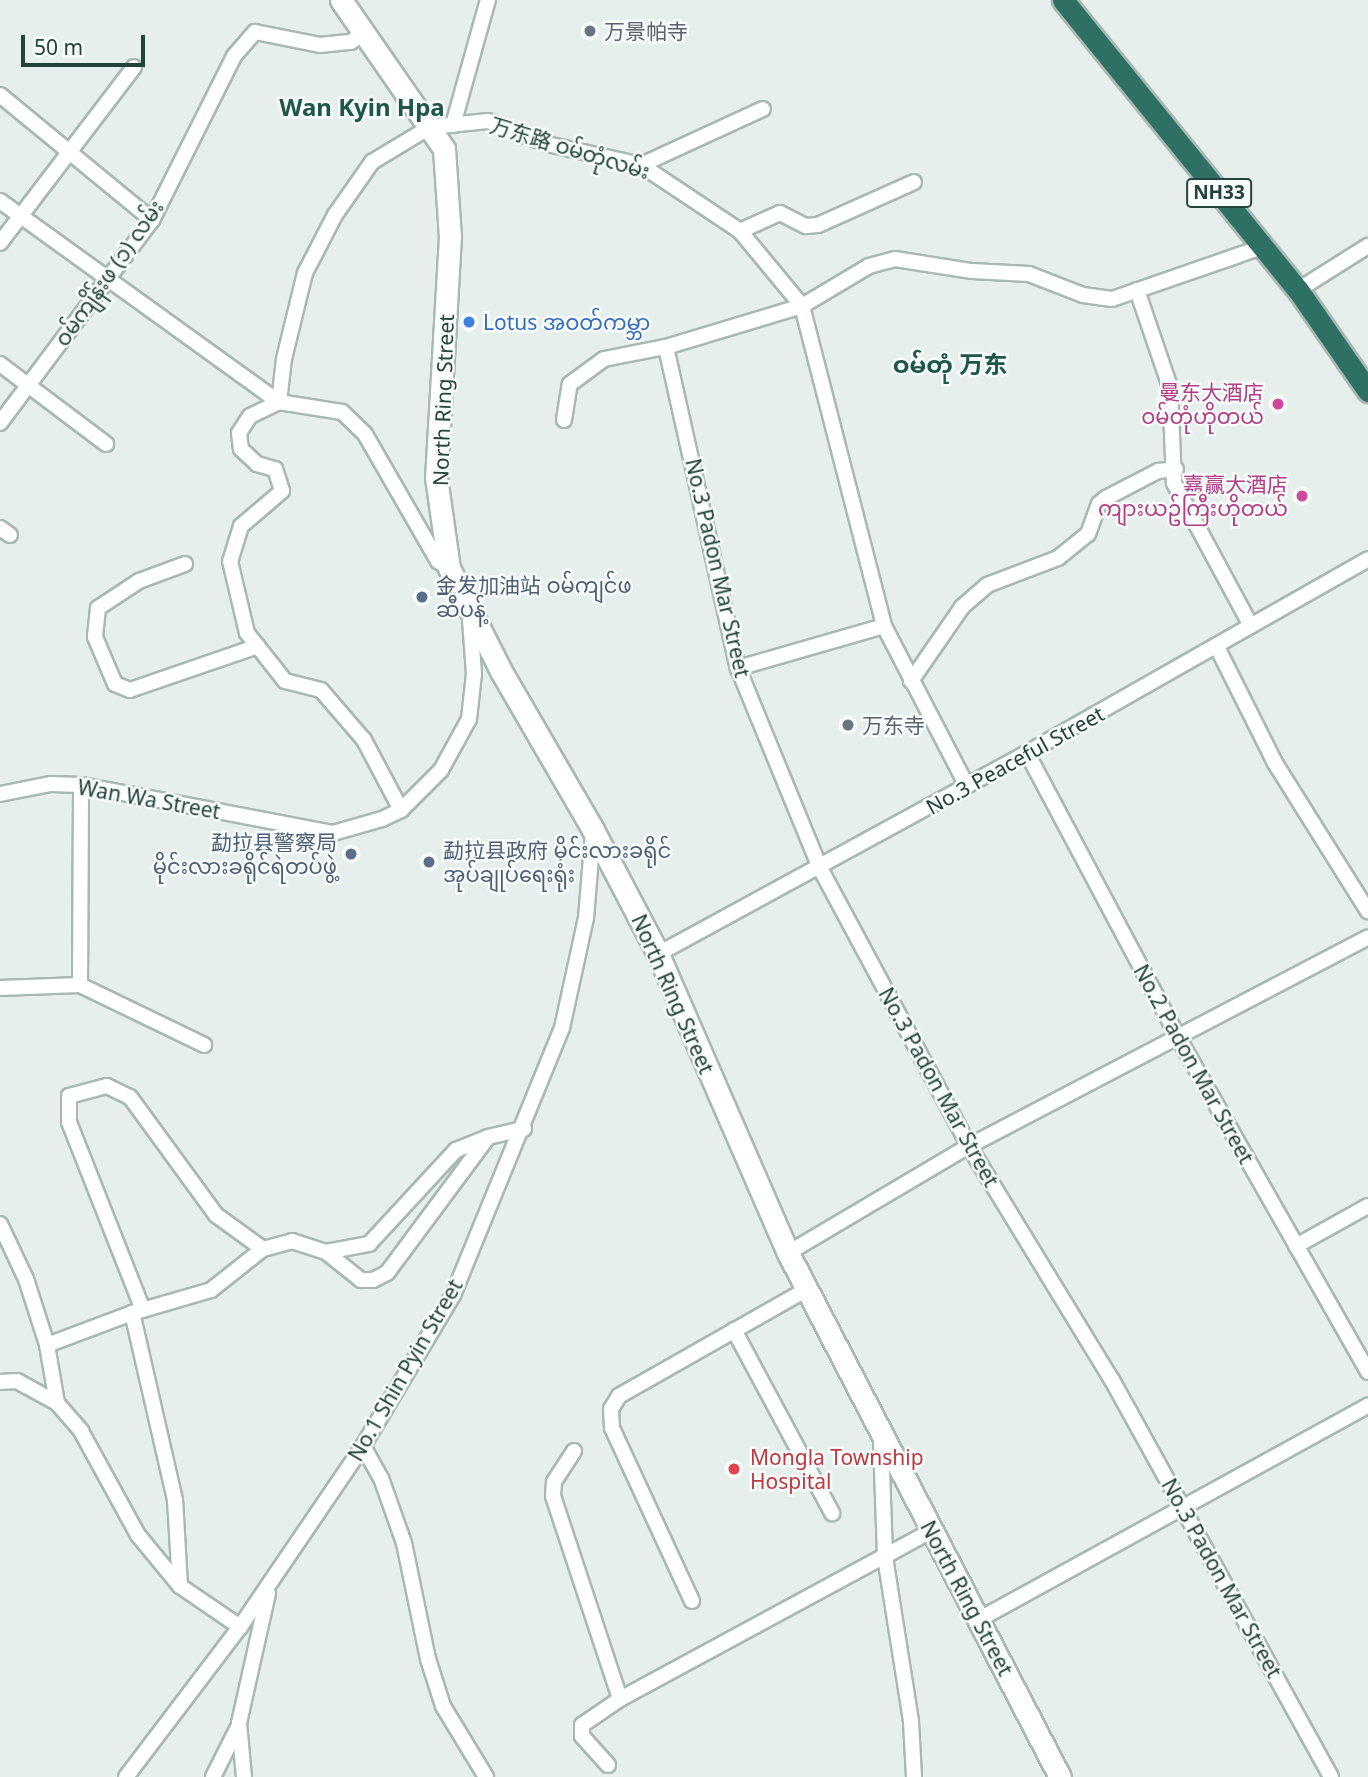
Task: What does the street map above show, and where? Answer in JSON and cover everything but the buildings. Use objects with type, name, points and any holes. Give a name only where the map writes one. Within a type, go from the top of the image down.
[{"type":"highway","name":"NH33","points":[[1063,0],[1298,290],[1368,391]]},
{"type":"street","name":"North Ring Street","points":[[341,0],[444,149],[450,236],[436,477],[449,568],[500,671],[593,830],[658,954],[788,1252],[1060,1777]]},
{"type":"street","points":[[453,125],[488,0]]},
{"type":"street","name":"ဝမ်ကျိန်းဖ (၁) လမ်း","points":[[0,423],[152,220],[234,56],[255,32],[320,45],[351,42],[363,32]]},
{"type":"street","points":[[0,243],[134,67]]},
{"type":"street","points":[[0,95],[152,220]]},
{"type":"street","points":[[641,165],[763,109]]},
{"type":"street","name":"万东路 ဝမ်တုံလမ်း","points":[[430,127],[488,121],[547,144],[641,165],[740,231],[802,306]]},
{"type":"street","points":[[279,402],[284,359],[305,273],[335,215],[372,162],[430,127]]},
{"type":"street","points":[[740,231],[780,213],[806,226],[818,225],[914,182]]},
{"type":"street","points":[[0,201],[279,402],[342,412],[365,434],[438,561],[449,568]]},
{"type":"street","points":[[1298,290],[1368,246]]},
{"type":"street","points":[[564,419],[570,384],[584,370],[604,359],[666,347],[802,306],[869,266],[895,259],[972,271],[1029,274],[1083,295],[1112,299],[1262,247]]},
{"type":"street","points":[[1137,290],[1170,387],[1176,470],[1174,483],[1251,626]]},
{"type":"street","points":[[802,306],[884,626],[967,786]]},
{"type":"street","name":"No.3 Padon Mar Street","points":[[666,347],[738,668],[820,869],[970,1146],[1184,1507],[1331,1777]]},
{"type":"street","points":[[0,364],[106,444]]},
{"type":"street","points":[[279,402],[250,416],[239,433],[242,449],[257,464],[275,469],[282,491],[241,526],[230,561],[247,632],[285,681],[321,690],[364,740],[401,810]]},
{"type":"street","points":[[911,681],[962,607],[987,585],[1058,558],[1088,534],[1099,504],[1106,498],[1158,471],[1176,470]]},
{"type":"street","name":"No.3 Peaceful Street","points":[[658,954],[820,869],[1217,647],[1368,559]]},
{"type":"street","points":[[186,564],[139,581],[98,608],[95,637],[115,684],[130,690],[258,646]]},
{"type":"street","name":"Wan Wa Street","points":[[0,794],[51,784],[81,785],[333,833],[401,810],[441,770],[469,719],[474,674],[469,607]]},
{"type":"street","points":[[738,668],[884,626]]},
{"type":"street","points":[[1217,647],[1275,763],[1368,911]]},
{"type":"street","name":"No.2 Padon Mar Street","points":[[1027,753],[1179,1039],[1368,1372]]},
{"type":"street","points":[[80,985],[81,785]]},
{"type":"street","name":"No.1 Shin Pyin Street","points":[[126,1777],[240,1627],[363,1446],[453,1295],[524,1129],[562,1028],[586,918],[593,830]]},
{"type":"street","points":[[788,1252],[970,1146],[1179,1039],[1368,937]]},
{"type":"street","points":[[0,988],[80,985],[204,1045]]},
{"type":"street","points":[[180,1586],[175,1500],[137,1311],[69,1122],[69,1096],[107,1086],[130,1097],[216,1215],[263,1249]]},
{"type":"street","points":[[47,1345],[137,1311],[211,1290],[263,1249],[292,1241],[326,1252],[353,1251],[369,1244],[456,1150],[488,1137],[524,1129]]},
{"type":"street","points":[[326,1252],[361,1280],[387,1273],[488,1137]]},
{"type":"street","points":[[1296,1246],[1368,1206]]},
{"type":"street","points":[[0,1224],[26,1279],[47,1345],[57,1403]]},
{"type":"street","points":[[692,1601],[612,1428],[611,1409],[620,1396],[807,1289]]},
{"type":"street","points":[[734,1330],[832,1513]]},
{"type":"street","points":[[0,1381],[17,1381],[57,1403],[81,1431],[138,1535],[180,1586],[240,1627]]},
{"type":"street","points":[[978,1620],[1368,1406]]},
{"type":"street","points":[[881,1432],[885,1556],[911,1721],[914,1777]]},
{"type":"street","points":[[363,1446],[381,1478],[404,1543],[428,1659],[443,1706],[485,1777]]},
{"type":"street","points":[[573,1451],[554,1482],[554,1496],[620,1699]]},
{"type":"street","points":[[608,1765],[582,1735],[582,1726],[620,1699],[932,1531]]},
{"type":"street","points":[[213,1777],[239,1723],[271,1581]]},
{"type":"street","points":[[239,1723],[244,1777]]},
{"type":"place","name":"万景帕寺","points":[[590,31]]},
{"type":"place","name":"Lotus အဝတ်ကမ္ဘာ","points":[[469,322]]},
{"type":"place","name":"曼东大酒店 ဝမ်တုံဟိုတယ်","points":[[1278,404]]},
{"type":"place","name":"嘉赢大酒店 ကျားယဥ်ကြီးဟိုတယ်","points":[[1302,496]]},
{"type":"place","name":"金发加油站 ဝမ်ကျင်ဖ ဆီပန့်","points":[[422,597]]},
{"type":"place","name":"万东寺","points":[[848,725]]},
{"type":"place","name":"勐拉县警察局 မိုင်းလားခရိုင်ရဲတပ်ဖွဲ့","points":[[351,854]]},
{"type":"place","name":"勐拉县政府 မိုင်းလားခရိုင် အုပ်ချုပ်ရေးရုံး","points":[[429,862]]},
{"type":"place","name":"Mongla Township Hospital","points":[[734,1469]]},
{"type":"district","name":"Wan Kyin Hpa","points":[[362,107]]},
{"type":"district","name":"ဝမ်တုံ 万东","points":[[950,364]]}]
